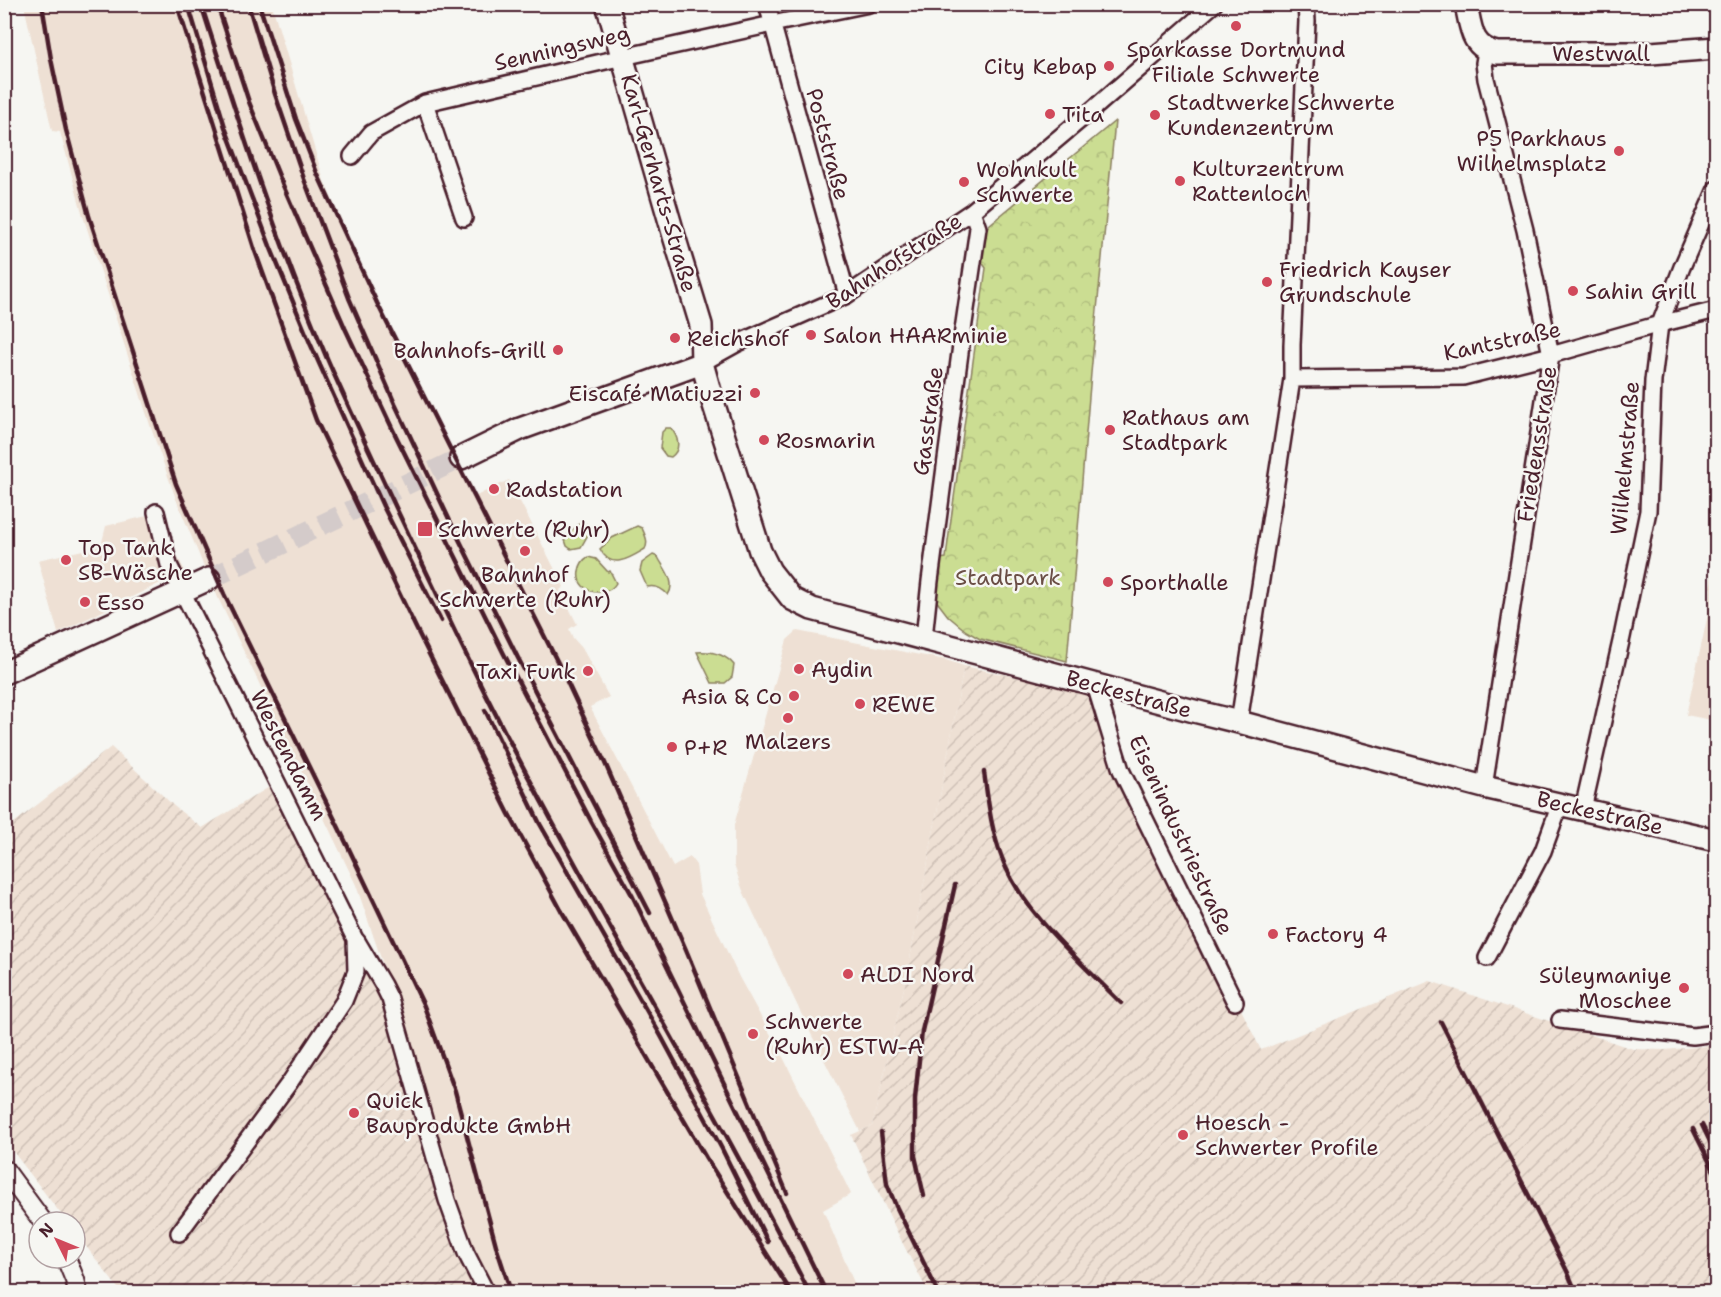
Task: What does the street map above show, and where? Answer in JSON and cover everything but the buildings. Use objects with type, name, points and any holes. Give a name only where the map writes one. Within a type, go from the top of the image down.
[{"type":"main road","name":"Karl-Gerharts-Straße","points":[[608,4],[701,325],[702,363]]},
{"type":"main road","points":[[1466,4],[1473,35],[1476,42],[1486,51]]},
{"type":"main road","name":"Westwall","points":[[1486,51],[1497,53],[1640,53],[1716,48]]},
{"type":"main road","name":"Bahnhofstraße","points":[[461,458],[520,429],[702,363]]},
{"type":"main road","name":"Beckestraße","points":[[702,363],[760,551],[770,571],[792,599],[812,609],[1484,787],[1716,840]]},
{"type":"main road","points":[[4,673],[209,579]]},
{"type":"street","name":"Poststraße","points":[[767,4],[847,295]]},
{"type":"street","name":"Senningsweg","points":[[352,156],[371,133],[425,103],[622,57],[869,4]]},
{"type":"street","name":"Bahnhofstraße","points":[[702,363],[738,344],[847,295],[972,210],[1214,4]]},
{"type":"street","points":[[1239,722],[1292,379],[1306,4]]},
{"type":"street","name":"Friedensstraße","points":[[1484,787],[1551,355],[1525,230],[1486,79],[1484,63],[1486,51]]},
{"type":"street","points":[[425,103],[464,218]]},
{"type":"street","name":"Wilhelmstraße","points":[[1583,809],[1622,637],[1647,511],[1653,381],[1660,324],[1716,189]]},
{"type":"street","name":"Gasstraße","points":[[924,638],[932,559],[978,228],[972,210]]},
{"type":"street","name":"Kantstraße","points":[[1292,379],[1463,377],[1716,310]]},
{"type":"street","name":"Westendamm","points":[[156,512],[169,565],[355,939],[390,999],[447,1200],[466,1252],[486,1293]]},
{"type":"street","name":"Eisenindustriestraße","points":[[1095,685],[1120,770],[1235,1002]]},
{"type":"street","points":[[1487,958],[1543,851],[1560,804]]},
{"type":"street","name":"Westendamm","points":[[179,1233],[290,1082],[344,1001],[356,971],[355,939]]},
{"type":"street","points":[[1560,1020],[1693,1036],[1716,1033]]},
{"type":"street","points":[[4,1169],[34,1210]]},
{"type":"street","points":[[71,1270],[78,1293]]},
{"type":"shaded area","points":[[24,5],[272,5],[324,181],[377,303],[474,497],[509,480],[564,587],[560,590],[577,624],[569,629],[573,638],[582,648],[609,697],[590,707],[673,867],[690,857],[696,865],[700,894],[739,977],[783,1057],[851,1194],[823,1210],[858,1292],[493,1292],[459,1220],[437,1137],[356,885],[209,579],[176,499],[83,216],[60,132],[52,131]]},
{"type":"shaded area","name":"Esso","points":[[155,514],[185,571],[58,633],[38,560],[101,546],[106,526]]},
{"type":"shaded area","points":[[1712,570],[1716,571],[1716,721],[1686,715],[1710,605]]},
{"type":"shaded area","points":[[797,631],[946,660],[964,666],[907,975],[872,1126],[860,1131],[743,891],[734,865],[734,825],[787,640]]},
{"type":"shaded area","points":[[964,666],[1085,692],[1261,1050],[1430,981],[1633,1049],[1665,1050],[1716,1045],[1716,1292],[928,1292],[851,1135],[872,1126],[907,975]]},
{"type":"shaded area","points":[[111,747],[175,807],[202,828],[271,786],[347,938],[380,995],[418,1117],[479,1292],[121,1292],[87,1248],[87,1210],[58,1210],[5,1141],[5,830]]},
{"type":"green space","name":"Stadtpark","points":[[1115,121],[1067,661],[980,639],[948,616],[935,599],[940,559],[946,558],[986,268],[980,259],[987,228]]},
{"type":"green space","points":[[666,428],[671,428],[678,443],[677,450],[671,457],[666,456],[660,448],[662,432]]},
{"type":"green space","points":[[579,524],[586,524],[590,531],[581,547],[571,549],[565,540]]},
{"type":"green space","points":[[637,526],[642,528],[645,536],[647,544],[645,549],[621,561],[610,560],[604,556],[600,549],[612,538]]},
{"type":"green space","points":[[653,555],[658,557],[669,576],[671,585],[668,595],[659,588],[647,587],[640,571],[642,563]]},
{"type":"green space","points":[[588,557],[596,559],[608,572],[610,571],[616,583],[613,587],[596,592],[583,586],[579,579],[579,570]]},
{"type":"green space","points":[[697,652],[712,653],[726,658],[734,665],[732,677],[725,683],[712,683]]},
{"type":"tunnel","points":[[209,579],[461,458]]},
{"type":"railway","points":[[42,4],[66,130],[89,216],[176,484],[224,594],[424,1006],[455,1091],[497,1249],[511,1292]]},
{"type":"railway","points":[[177,4],[255,251],[316,420],[416,628],[509,814],[561,910],[706,1158],[791,1292]]},
{"type":"railway","points":[[188,4],[225,127],[270,246],[310,343],[383,506],[441,621]]},
{"type":"railway","points":[[201,4],[244,137],[308,313],[398,512],[524,769],[730,1142],[809,1292]]},
{"type":"railway","points":[[217,4],[249,102],[282,183],[345,328],[393,430],[504,654],[632,895],[826,1292]]},
{"type":"railway","points":[[248,4],[304,179],[349,298],[395,404],[518,658],[650,913]]},
{"type":"railway","points":[[259,4],[296,119],[317,173],[377,303],[562,671],[605,763],[787,1193]]},
{"type":"railway","points":[[485,710],[540,824],[661,1036],[722,1149],[768,1242]]},
{"type":"railway","points":[[984,772],[995,837],[1011,878],[1038,917],[1071,954],[1121,1003]]},
{"type":"railway","points":[[924,1196],[915,1156],[915,1099],[922,1031],[955,885]]},
{"type":"railway","points":[[1441,1022],[1576,1292]]},
{"type":"railway","points":[[1702,1125],[1716,1154]]},
{"type":"railway","points":[[1693,1129],[1716,1175]]},
{"type":"railway","points":[[881,1132],[887,1184],[938,1292]]},
{"type":"place","name":"Sparkasse Dortmund Filiale Schwerte","points":[[1236,26]]},
{"type":"place","name":"City Kebap","points":[[1109,66]]},
{"type":"place","name":"Tita","points":[[1050,114]]},
{"type":"place","name":"Stadtwerke Schwerte Kundenzentrum","points":[[1155,115]]},
{"type":"place","name":"P5 Parkhaus Wilhelmsplatz","points":[[1619,151]]},
{"type":"place","name":"Kulturzentrum Rattenloch","points":[[1180,181]]},
{"type":"place","name":"Wohnkult Schwerte","points":[[964,182]]},
{"type":"place","name":"Friedrich Kayser Grundschule","points":[[1267,282]]},
{"type":"place","name":"Sahin Grill","points":[[1573,291]]},
{"type":"place","name":"Salon HAARminie","points":[[811,335]]},
{"type":"place","name":"Reichshof","points":[[675,338]]},
{"type":"place","name":"Bahnhofs-Grill","points":[[558,350]]},
{"type":"place","name":"Eiscafé Matiuzzi","points":[[755,393]]},
{"type":"place","name":"Rathaus am Stadtpark","points":[[1110,430]]},
{"type":"place","name":"Rosmarin","points":[[764,440]]},
{"type":"place","name":"Radstation","points":[[494,489]]},
{"type":"place","name":"Schwerte (Ruhr)","points":[[425,529]]},
{"type":"place","name":"Bahnhof Schwerte (Ruhr)","points":[[525,551]]},
{"type":"place","name":"Top Tank SB-Wäsche","points":[[66,560]]},
{"type":"place","name":"Sporthalle","points":[[1108,582]]},
{"type":"place","name":"Esso","points":[[85,602]]},
{"type":"place","name":"Aydin","points":[[799,669]]},
{"type":"place","name":"Taxi Funk","points":[[588,671]]},
{"type":"place","name":"Asia & Co","points":[[794,696]]},
{"type":"place","name":"REWE","points":[[860,704]]},
{"type":"place","name":"Malzers","points":[[788,718]]},
{"type":"place","name":"P+R","points":[[672,747]]},
{"type":"place","name":"Factory 4","points":[[1273,934]]},
{"type":"place","name":"ALDI Nord","points":[[848,974]]},
{"type":"place","name":"Süleymaniye Moschee","points":[[1684,988]]},
{"type":"place","name":"Schwerte (Ruhr) ESTW-A","points":[[753,1034]]},
{"type":"place","name":"Quick Bauprodukte GmbH","points":[[354,1113]]},
{"type":"place","name":"Hoesch - Schwerter Profile","points":[[1183,1135]]}]
